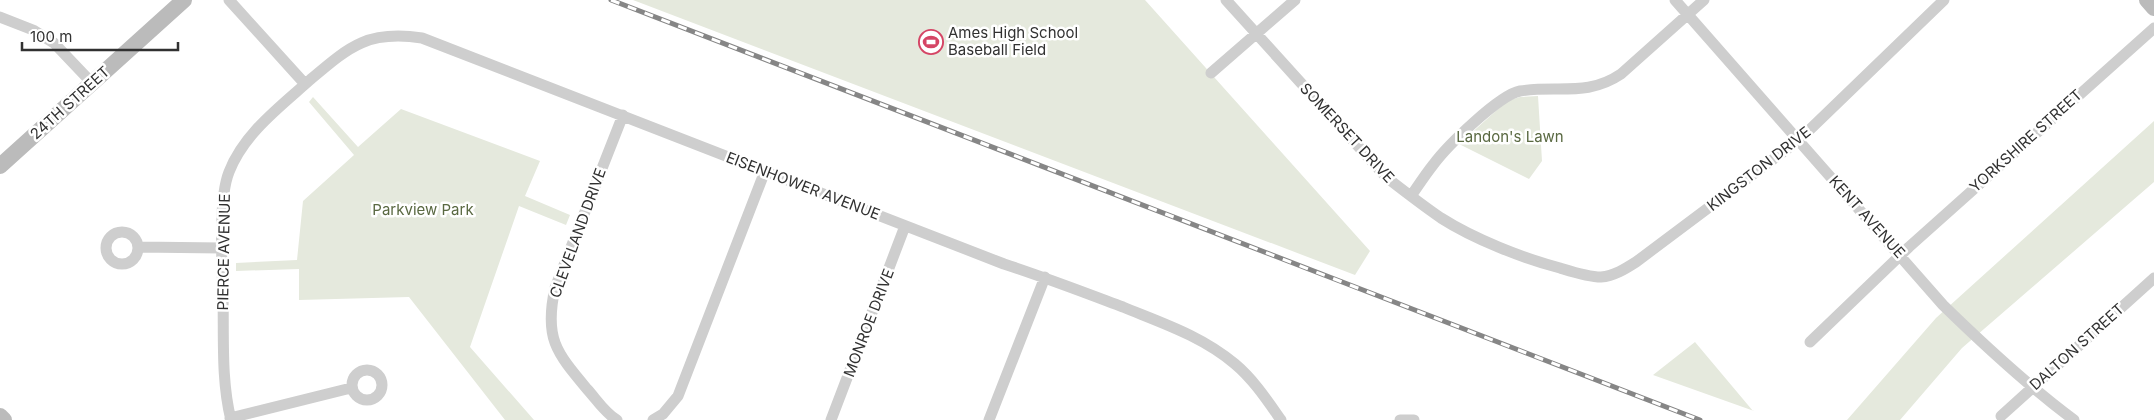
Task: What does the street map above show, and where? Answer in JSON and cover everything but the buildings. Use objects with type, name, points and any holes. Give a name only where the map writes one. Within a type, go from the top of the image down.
[{"type":"main road","name":"24TH STREET","points":[[0,166],[184,0]]},
{"type":"main road","points":[[2147,0],[2154,8]]},
{"type":"main road","points":[[0,416],[4,420]]},
{"type":"street","points":[[229,0],[306,84]]},
{"type":"street","name":"SOMERSET DRIVE","points":[[1226,0],[1386,177],[1411,196],[1443,219],[1484,240],[1544,264],[1585,275],[1602,277]]},
{"type":"street","points":[[1211,73],[1295,0]]},
{"type":"street","name":"KENT AVENUE","points":[[1675,0],[1950,311],[1988,350],[2032,388],[2074,420]]},
{"type":"street","points":[[1411,196],[1433,164],[1501,99],[1518,92],[1590,88],[1606,84],[1621,74],[1704,0]]},
{"type":"street","name":"KINGSTON DRIVE","points":[[1602,277],[1618,273],[1636,262],[1799,140],[1944,0]]},
{"type":"street","points":[[0,17],[33,30],[54,43],[92,83]]},
{"type":"street","name":"YORKSHIRE STREET","points":[[1810,342],[1900,254],[2154,28]]},
{"type":"street","name":"EISENHOWER AVENUE","points":[[306,84],[345,50],[381,37],[401,35],[422,38],[905,226],[1004,264],[1045,277],[1189,333],[1213,347],[1236,364],[1252,381],[1281,420]]},
{"type":"street","name":"PIERCE AVENUE","points":[[230,419],[225,389],[222,248],[224,192],[228,173],[254,132],[306,84]]},
{"type":"street","name":"CLEVELAND DRIVE","points":[[617,420],[607,412],[566,364],[557,349],[552,336],[551,309],[555,288],[623,115]]},
{"type":"street","points":[[653,420],[663,414],[678,396],[765,171]]},
{"type":"street","name":"MONROE DRIVE","points":[[832,420],[905,226]]},
{"type":"street","points":[[138,247],[222,248]]},
{"type":"street","points":[[989,420],[1045,277]]},
{"type":"street","name":"DALTON STREET","points":[[2000,416],[2154,278]]},
{"type":"street","points":[[230,419],[351,388]]},
{"type":"street","points":[[1400,420],[1414,420]]},
{"type":"green space","points":[[633,0],[1145,0],[1370,251],[1355,275]]},
{"type":"green space","name":"Landon's Lawn","points":[[1538,96],[1542,161],[1529,179],[1459,144],[1507,101],[1520,97]]},
{"type":"green space","name":"Parkview Park","points":[[313,97],[358,147],[401,109],[540,161],[525,196],[570,215],[566,225],[519,206],[470,347],[534,420],[505,420],[409,297],[299,300],[299,269],[236,271],[236,263],[297,260],[303,201],[354,155],[309,102]]},
{"type":"green space","points":[[2154,121],[2154,182],[1962,348],[1900,420],[1847,420],[1936,318]]},
{"type":"green space","points":[[1695,342],[1753,410],[1653,375]]},
{"type":"railway","points":[[611,0],[1700,420]]},
{"type":"place","name":"Ames High School Baseball Field","points":[[931,42]]}]
